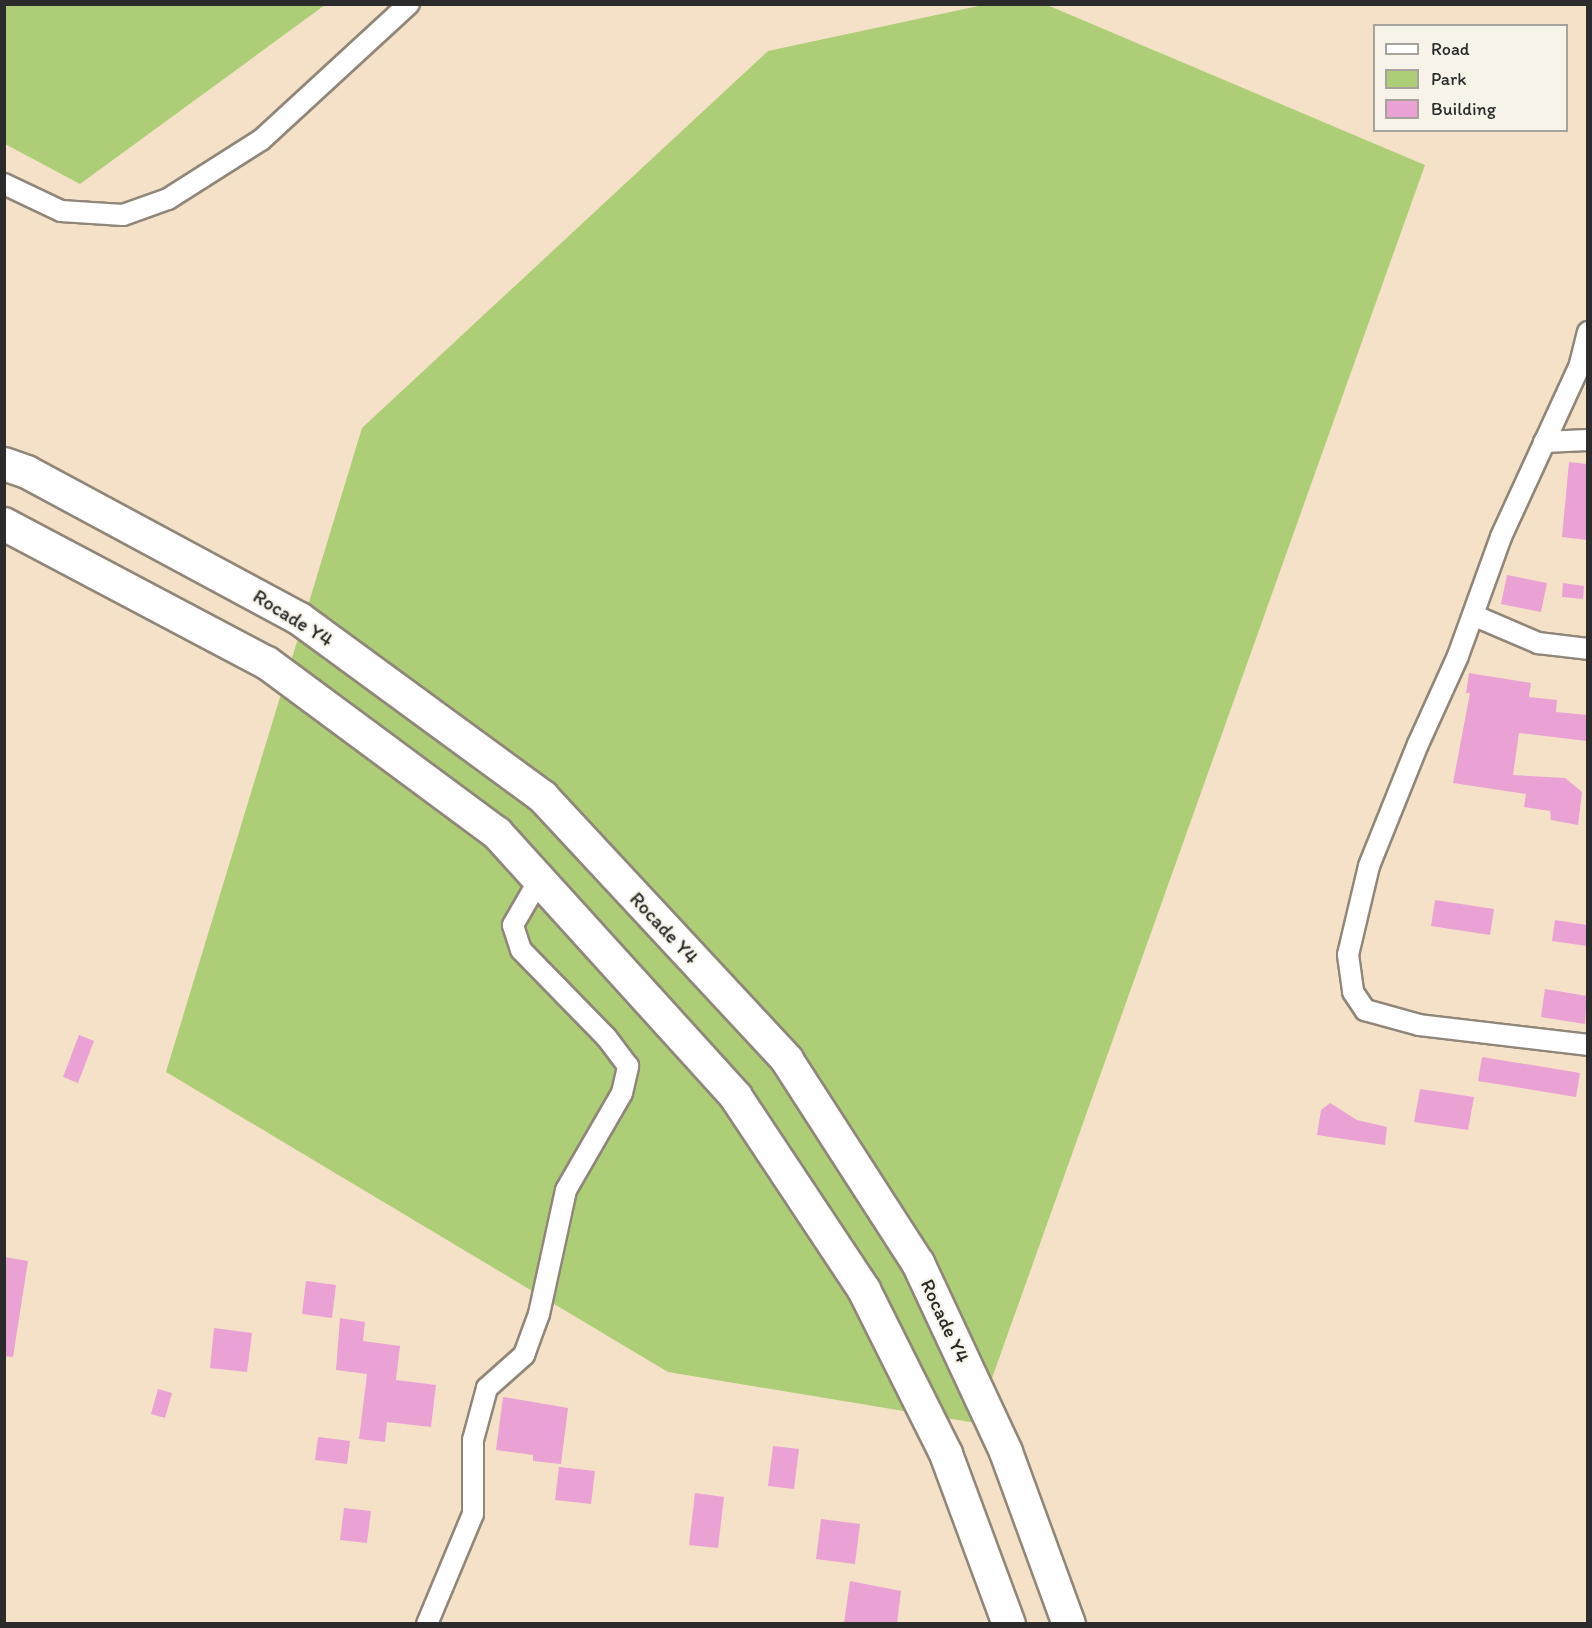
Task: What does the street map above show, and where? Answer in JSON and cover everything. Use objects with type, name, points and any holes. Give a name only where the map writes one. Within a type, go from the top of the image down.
[{"type":"highway","name":"Rocade Y4","points":[[4,464],[27,472],[300,619],[543,797],[787,1060],[918,1263],[1006,1452],[1069,1623]]},
{"type":"highway","points":[[4,524],[267,663],[497,833],[736,1097],[864,1290],[946,1454],[1009,1623]]},
{"type":"street","points":[[4,184],[61,211],[123,215],[168,199],[261,140],[410,4]]},
{"type":"street","points":[[1587,332],[1580,365],[1501,537],[1474,616],[1369,866],[1348,955],[1353,992],[1365,1010],[1419,1025],[1587,1045]]},
{"type":"street","points":[[1544,442],[1587,440]]},
{"type":"street","points":[[1474,616],[1538,643],[1587,649]]},
{"type":"street","points":[[427,1623],[472,1514],[473,1440],[488,1388],[524,1355],[539,1314],[566,1190],[622,1092],[628,1066],[607,1038],[521,950],[513,925],[539,880]]},
{"type":"green space","points":[[4,5],[325,5],[80,184],[5,144]]},
{"type":"green space","points":[[983,5],[1047,5],[1425,165],[976,1423],[668,1372],[166,1072],[362,428],[768,51]]},
{"type":"building","points":[[1569,462],[1587,464],[1587,540],[1562,537]]},
{"type":"building","points":[[1507,575],[1547,583],[1541,612],[1501,604]]},
{"type":"building","points":[[1563,583],[1584,586],[1583,599],[1562,597]]},
{"type":"building","points":[[1469,673],[1531,683],[1529,697],[1557,700],[1556,712],[1587,715],[1587,741],[1519,733],[1513,775],[1565,778],[1582,792],[1578,825],[1551,820],[1550,811],[1524,807],[1526,794],[1453,783],[1470,693],[1466,693]]},
{"type":"building","points":[[1435,900],[1494,909],[1490,935],[1431,926]]},
{"type":"building","points":[[1555,920],[1587,925],[1587,946],[1552,941]]},
{"type":"building","points":[[1545,989],[1587,996],[1585,1024],[1541,1017]]},
{"type":"building","points":[[79,1035],[94,1041],[78,1083],[63,1077]]},
{"type":"building","points":[[1482,1057],[1580,1073],[1576,1097],[1478,1081]]},
{"type":"building","points":[[1420,1089],[1474,1097],[1468,1130],[1414,1122]]},
{"type":"building","points":[[1330,1103],[1357,1120],[1387,1127],[1385,1145],[1317,1135],[1321,1110]]},
{"type":"building","points":[[4,1257],[28,1261],[13,1357],[4,1356]]},
{"type":"building","points":[[306,1281],[336,1285],[332,1318],[302,1314]]},
{"type":"building","points":[[340,1318],[365,1322],[363,1341],[400,1346],[396,1380],[436,1385],[431,1427],[387,1422],[385,1442],[359,1439],[367,1374],[336,1370]]},
{"type":"building","points":[[214,1328],[252,1333],[247,1372],[210,1368]]},
{"type":"building","points":[[158,1389],[172,1393],[165,1418],[151,1414]]},
{"type":"building","points":[[503,1397],[568,1408],[561,1464],[533,1461],[533,1455],[496,1450]]},
{"type":"building","points":[[318,1437],[350,1441],[347,1464],[315,1460]]},
{"type":"building","points":[[773,1446],[799,1449],[794,1489],[768,1486]]},
{"type":"building","points":[[559,1467],[595,1471],[591,1504],[555,1500]]},
{"type":"building","points":[[695,1493],[724,1497],[718,1548],[689,1545]]},
{"type":"building","points":[[344,1508],[371,1511],[367,1543],[340,1540]]},
{"type":"building","points":[[821,1519],[860,1524],[855,1564],[816,1559]]},
{"type":"building","points":[[850,1581],[901,1591],[897,1623],[844,1623]]}]
